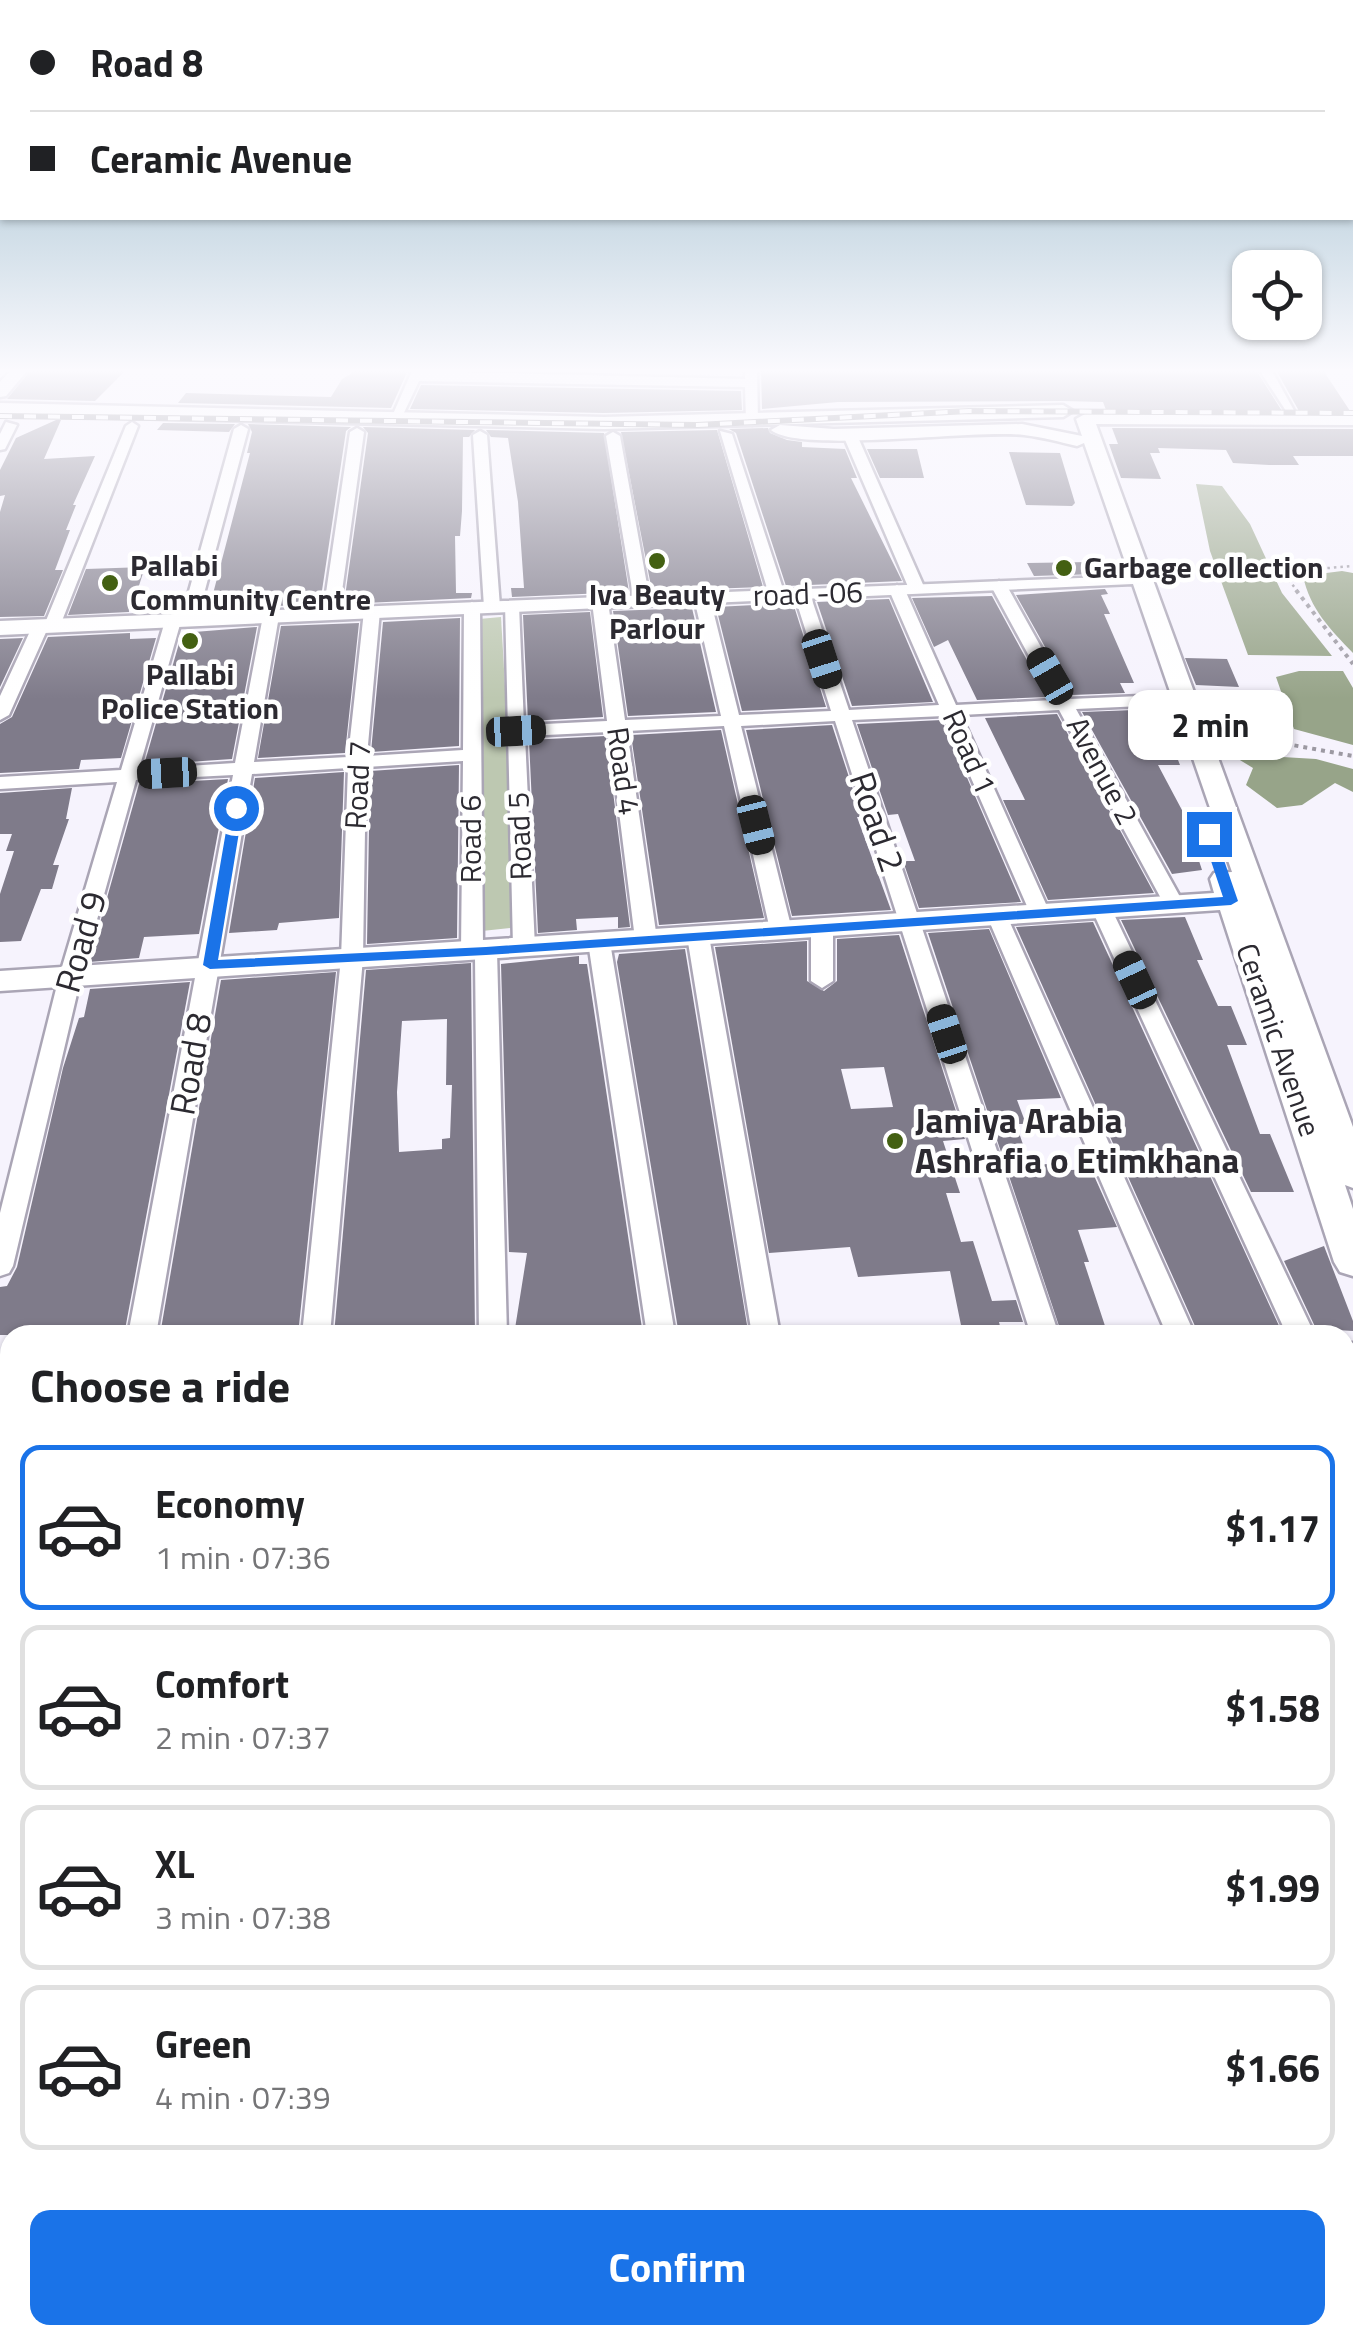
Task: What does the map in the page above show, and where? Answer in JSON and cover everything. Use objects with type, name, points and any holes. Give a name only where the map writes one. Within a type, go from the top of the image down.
[{"type":"main road","name":"Ceramic Avenue","points":[[1098,480],[1124,581],[1353,1262]]},
{"type":"main road","name":"Ceramic Avenue","points":[[1100,480],[1353,1175]]},
{"type":"main road","name":"road -06","points":[[0,628],[1124,581]]},
{"type":"main road","points":[[0,982],[210,965],[1231,901]]},
{"type":"street","points":[[0,715],[46,626],[109,480]]},
{"type":"street","points":[[181,620],[225,480]]},
{"type":"street","points":[[331,613],[351,480]]},
{"type":"street","name":"Road 6","points":[[483,480],[492,607],[471,755],[493,1325]]},
{"type":"street","points":[[621,480],[642,600]]},
{"type":"street","points":[[740,480],[778,595]]},
{"type":"street","points":[[867,480],[907,590]]},
{"type":"street","name":"Avenue 2","points":[[999,586],[1174,904]]},
{"type":"street","name":"Road 1","points":[[907,590],[950,710],[1040,914]]},
{"type":"street","name":"Road 2","points":[[802,594],[1042,1325]]},
{"type":"street","points":[[702,598],[781,930]]},
{"type":"street","name":"Road 4","points":[[600,602],[646,939]]},
{"type":"street","name":"Road 5","points":[[492,607],[516,731],[524,947]]},
{"type":"street","name":"Road 7","points":[[317,1325],[352,958],[357,762],[372,612]]},
{"type":"street","name":"Road 8","points":[[144,1325],[271,616]]},
{"type":"street","name":"Road 9","points":[[0,1266],[70,977],[128,775],[181,620]]},
{"type":"street","points":[[516,731],[1164,700]]},
{"type":"street","points":[[0,783],[471,755]]},
{"type":"street","points":[[1102,910],[1296,1325]]},
{"type":"street","points":[[998,916],[1177,1325]]},
{"type":"street","points":[[822,928],[822,981]]},
{"type":"street","points":[[698,936],[764,1325]]},
{"type":"street","points":[[600,942],[659,1325]]},
{"type":"path","points":[[1353,566],[1292,569],[1285,575],[1353,664]]},
{"type":"path","points":[[1259,739],[1353,756]]},
{"type":"shaded area","points":[[1196,484],[1222,486],[1250,524],[1282,593],[1332,656],[1248,655],[1210,551]]},
{"type":"shaded area","points":[[1353,573],[1353,653],[1316,609],[1303,576]]},
{"type":"shaded area","points":[[501,617],[519,927],[482,931],[479,619]]},
{"type":"shaded area","points":[[1299,671],[1343,671],[1353,688],[1353,745],[1294,729],[1276,677]]},
{"type":"shaded area","points":[[1230,754],[1316,759],[1353,769],[1353,792],[1335,783],[1302,805],[1277,808],[1246,785],[1253,768]]},
{"type":"building","points":[[0,480],[84,480],[55,570],[63,570],[44,616],[0,617],[0,512],[5,495],[0,496]]},
{"type":"building","points":[[243,480],[339,480],[320,604],[209,609]]},
{"type":"building","points":[[361,480],[462,480],[460,536],[455,536],[456,593],[472,593],[471,598],[344,604]]},
{"type":"building","points":[[515,480],[611,480],[629,592],[512,597],[511,588],[524,588]]},
{"type":"building","points":[[630,480],[732,480],[763,587],[652,591]]},
{"type":"building","points":[[752,480],[852,480],[902,581],[786,586]]},
{"type":"building","points":[[1018,480],[1068,480],[1075,503],[1072,506],[1026,505]]},
{"type":"building","name":"Garbage collection","points":[[1090,562],[1097,574],[1034,576],[1027,563]]},
{"type":"building","name":"Pallabi Community Centre","points":[[145,567],[135,598],[128,598],[129,612],[68,615],[86,569]]},
{"type":"building","points":[[1105,589],[1108,594],[1101,595],[1110,614],[1104,614],[1134,683],[1120,683],[1125,693],[1072,695],[1016,595]]},
{"type":"building","points":[[992,596],[1047,697],[977,700],[948,640],[934,647],[912,598]]},
{"type":"building","points":[[889,599],[933,702],[852,706],[817,602]]},
{"type":"building","points":[[793,603],[826,707],[742,711],[716,607]]},
{"type":"building","points":[[692,608],[716,712],[628,716],[613,611]]},
{"type":"building","points":[[590,612],[603,717],[528,721],[523,615]]},
{"type":"building","points":[[460,618],[459,746],[371,752],[383,622]]},
{"type":"building","points":[[359,623],[345,753],[258,758],[281,626]]},
{"type":"building","points":[[257,627],[232,759],[144,765],[182,633]]},
{"type":"building","points":[[130,633],[130,639],[156,638],[121,758],[81,760],[79,769],[0,773],[0,724],[12,717],[48,637]]},
{"type":"building","points":[[23,638],[0,687],[0,639]]},
{"type":"building","points":[[1185,658],[1227,659],[1239,687],[1196,685]]},
{"type":"building","points":[[1134,710],[1141,724],[1160,723],[1171,742],[1180,765],[1158,765],[1183,812],[1202,870],[1172,874],[1082,712]]},
{"type":"building","points":[[1057,714],[1154,893],[1048,900],[1003,800],[1025,800],[985,718]]},
{"type":"building","points":[[942,720],[1021,902],[919,908],[903,861],[915,861],[898,814],[888,815],[857,724]]},
{"type":"building","points":[[832,725],[862,817],[857,817],[891,910],[792,916],[746,730]]},
{"type":"building","points":[[721,730],[764,918],[659,925],[631,735]]},
{"type":"building","points":[[606,736],[630,927],[618,928],[618,917],[576,919],[577,930],[538,933],[529,740]]},
{"type":"building","points":[[459,765],[457,938],[367,944],[370,771]]},
{"type":"building","points":[[344,772],[339,918],[279,923],[277,930],[229,933],[255,778]]},
{"type":"building","points":[[228,779],[199,934],[144,937],[139,958],[89,962],[139,784]]},
{"type":"building","points":[[72,788],[69,819],[53,865],[59,865],[52,889],[41,889],[21,941],[0,942],[0,894],[14,851],[6,851],[12,834],[0,834],[0,793]]},
{"type":"building","points":[[1185,917],[1203,960],[1197,960],[1218,1006],[1231,1006],[1247,1045],[1227,1045],[1260,1134],[1270,1134],[1294,1192],[1251,1192],[1121,920]]},
{"type":"building","points":[[1093,922],[1279,1325],[1195,1325],[1016,927]]},
{"type":"building","points":[[989,929],[1061,1098],[1017,1100],[1026,1124],[1016,1124],[1030,1165],[1048,1164],[1051,1171],[1091,1169],[1117,1227],[1078,1230],[1105,1325],[1059,1325],[928,933]]},
{"type":"building","points":[[899,935],[965,1139],[943,1141],[960,1193],[946,1193],[961,1242],[973,1241],[992,1301],[1016,1300],[1023,1322],[961,1325],[950,1271],[858,1277],[850,1247],[769,1253],[715,947],[807,941],[807,981],[824,991],[837,981],[837,939]],"holes":[[[884,1067],[893,1107],[851,1109],[841,1069]]]},
{"type":"building","points":[[685,949],[747,1325],[677,1325],[617,962],[619,954]]},
{"type":"building","points":[[579,956],[579,964],[587,964],[641,1325],[516,1325],[527,1253],[509,1252],[501,964]]},
{"type":"building","points":[[471,963],[475,1325],[335,1325],[366,970]],"holes":[[[447,1019],[446,1085],[452,1085],[450,1138],[442,1139],[442,1149],[399,1152],[397,1092],[402,1021]]]},
{"type":"building","points":[[336,972],[299,1325],[162,1325],[221,980]]},
{"type":"building","points":[[190,982],[126,1325],[0,1325],[0,1287],[7,1286],[17,1267],[63,1068],[79,1018],[84,1017],[90,989]]},
{"type":"building","points":[[1324,1246],[1353,1325],[1314,1325],[1284,1261]]},
{"type":"place","name":"Iva Beauty Parlour","points":[[657,561]]},
{"type":"place","name":"Garbage collection","points":[[1064,568]]},
{"type":"place","name":"Pallabi Community Centre","points":[[110,583]]},
{"type":"place","name":"Pallabi Police Station","points":[[190,641]]},
{"type":"place","name":"Jamiya Arabia Ashrafia o Etimkhana","points":[[895,1141]]},
{"type":"route","points":[[236,808],[210,965],[486,951],[1231,901],[1209,834]]}]
